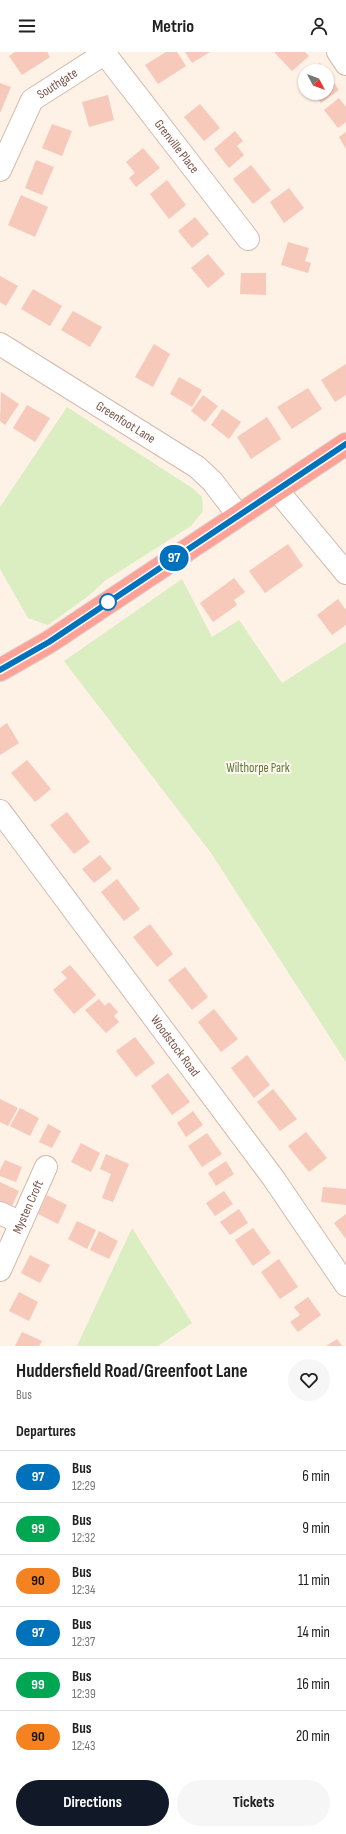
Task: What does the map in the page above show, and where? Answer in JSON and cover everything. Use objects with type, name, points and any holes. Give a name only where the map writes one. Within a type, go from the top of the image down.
[{"type":"highway","points":[[1,667],[49,642],[346,444]]},
{"type":"street","points":[[338,52],[346,64]]},
{"type":"street","name":"Southgate","points":[[0,170],[32,100],[106,53]]},
{"type":"street","name":"Grenville Place","points":[[106,53],[248,239]]},
{"type":"street","name":"Greenfoot Lane","points":[[0,344],[197,467],[212,481],[238,515]]},
{"type":"street","points":[[277,490],[346,573]]},
{"type":"street","name":"Woodstock Road","points":[[0,810],[274,1179],[346,1285]]},
{"type":"street","name":"Mysten Croft","points":[[0,1270],[46,1166]]},
{"type":"street","points":[[0,1213],[21,1223]]},
{"type":"green space","points":[[67,407],[192,488],[202,497],[203,511],[191,526],[106,580],[87,597],[48,625],[28,618],[0,569],[0,507]]},
{"type":"green space","name":"Wilthorpe Park","points":[[182,579],[212,637],[239,620],[282,683],[346,642],[346,1062],[211,853],[64,661]]},
{"type":"green space","points":[[132,1228],[192,1323],[158,1346],[77,1346]]},
{"type":"building","points":[[15,52],[47,52],[50,57],[22,75],[9,56]]},
{"type":"building","points":[[166,52],[177,52],[186,66],[158,84],[145,65]]},
{"type":"building","points":[[185,52],[210,52],[192,63]]},
{"type":"building","points":[[274,52],[305,52],[309,56],[298,64],[292,71]]},
{"type":"building","points":[[0,83],[11,87],[0,113]]},
{"type":"building","points":[[334,83],[339,90],[334,94]]},
{"type":"building","points":[[108,95],[114,120],[89,127],[82,102]]},
{"type":"building","points":[[339,98],[346,107],[346,122],[338,128],[324,110]]},
{"type":"building","points":[[200,104],[220,128],[204,141],[184,117]]},
{"type":"building","points":[[52,124],[72,131],[62,156],[42,148]]},
{"type":"building","points":[[235,131],[243,141],[237,146],[244,155],[229,168],[214,149]]},
{"type":"building","points":[[346,132],[346,149],[339,137]]},
{"type":"building","points":[[143,148],[160,168],[136,187],[129,178],[135,173],[126,162]]},
{"type":"building","points":[[36,160],[54,167],[42,195],[25,188]]},
{"type":"building","points":[[251,165],[271,190],[253,204],[233,179]]},
{"type":"building","points":[[167,180],[186,205],[169,219],[150,194]]},
{"type":"building","points":[[289,188],[304,208],[284,223],[270,202]]},
{"type":"building","points":[[21,195],[48,207],[35,237],[8,225]]},
{"type":"building","points":[[195,217],[209,234],[192,248],[178,231]]},
{"type":"building","points":[[288,242],[309,248],[305,261],[311,263],[308,273],[281,265]]},
{"type":"building","points":[[208,254],[225,274],[208,288],[191,268]]},
{"type":"building","points":[[241,273],[266,273],[266,295],[240,294]]},
{"type":"building","points":[[0,276],[18,286],[6,306],[0,302]]},
{"type":"building","points":[[33,289],[62,306],[50,326],[21,309]]},
{"type":"building","points":[[73,311],[102,327],[90,347],[61,330]]},
{"type":"building","points":[[154,344],[170,354],[153,387],[135,377]]},
{"type":"building","points":[[346,364],[346,395],[335,402],[321,380]]},
{"type":"building","points":[[179,377],[202,390],[192,407],[170,394]]},
{"type":"building","points":[[308,388],[322,409],[292,429],[277,407]]},
{"type":"building","points":[[1,392],[19,404],[5,425],[0,421]]},
{"type":"building","points":[[203,395],[218,406],[205,422],[191,411]]},
{"type":"building","points":[[27,405],[50,418],[35,442],[13,428]]},
{"type":"building","points":[[222,409],[241,422],[229,439],[211,425]]},
{"type":"building","points":[[267,417],[281,439],[251,459],[237,437]]},
{"type":"building","points":[[288,544],[303,566],[265,593],[249,571]]},
{"type":"building","points":[[234,578],[245,592],[234,600],[237,605],[213,622],[200,603]]},
{"type":"building","points":[[338,599],[346,610],[346,625],[332,635],[317,615]]},
{"type":"building","points":[[7,723],[19,743],[0,755],[0,728]]},
{"type":"building","points":[[27,760],[51,789],[35,802],[11,773]]},
{"type":"building","points":[[67,812],[90,842],[74,854],[50,825]]},
{"type":"building","points":[[100,855],[112,869],[94,883],[82,869]]},
{"type":"building","points":[[117,879],[140,909],[124,921],[101,892]]},
{"type":"building","points":[[150,924],[173,954],[157,967],[133,937]]},
{"type":"building","points":[[70,965],[96,995],[74,1014],[53,990],[67,978],[61,972]]},
{"type":"building","points":[[185,967],[208,997],[192,1010],[168,980]]},
{"type":"building","points":[[99,999],[105,1006],[109,1002],[118,1012],[114,1016],[119,1022],[106,1033],[85,1010]]},
{"type":"building","points":[[214,1009],[238,1039],[221,1052],[198,1022]]},
{"type":"building","points":[[135,1037],[155,1063],[136,1077],[116,1051]]},
{"type":"building","points":[[247,1055],[270,1085],[254,1098],[231,1068]]},
{"type":"building","points":[[168,1073],[190,1102],[172,1115],[151,1086]]},
{"type":"building","points":[[273,1089],[297,1119],[280,1131],[257,1102]]},
{"type":"building","points":[[0,1099],[18,1108],[8,1126],[0,1122]]},
{"type":"building","points":[[20,1108],[39,1118],[30,1136],[10,1126]]},
{"type":"building","points":[[193,1111],[203,1125],[186,1137],[177,1123]]},
{"type":"building","points":[[48,1124],[61,1131],[52,1148],[39,1142]]},
{"type":"building","points":[[306,1132],[327,1158],[309,1172],[288,1146]]},
{"type":"building","points":[[207,1133],[222,1154],[202,1167],[188,1146]]},
{"type":"building","points":[[81,1143],[100,1153],[91,1172],[71,1162]]},
{"type":"building","points":[[106,1154],[129,1164],[113,1202],[102,1198],[111,1174],[100,1169]]},
{"type":"building","points":[[5,1160],[22,1167],[16,1182],[0,1176],[0,1170]]},
{"type":"building","points":[[226,1161],[234,1174],[216,1186],[208,1173]]},
{"type":"building","points":[[0,1182],[19,1191],[10,1210],[0,1205]]},
{"type":"building","points":[[323,1187],[346,1189],[346,1205],[321,1202]]},
{"type":"building","points":[[224,1191],[233,1204],[215,1216],[206,1203]]},
{"type":"building","points":[[47,1195],[67,1205],[58,1224],[38,1214]]},
{"type":"building","points":[[239,1209],[248,1223],[230,1235],[220,1222]]},
{"type":"building","points":[[346,1214],[346,1239],[334,1223]]},
{"type":"building","points":[[77,1221],[96,1230],[87,1249],[68,1239]]},
{"type":"building","points":[[253,1228],[271,1253],[253,1266],[235,1240]]},
{"type":"building","points":[[99,1231],[118,1241],[109,1259],[90,1250]]},
{"type":"building","points":[[30,1255],[50,1265],[40,1283],[21,1273]]},
{"type":"building","points":[[279,1259],[298,1287],[280,1299],[261,1272]]},
{"type":"building","points":[[19,1292],[38,1302],[29,1321],[9,1311]]},
{"type":"building","points":[[308,1297],[321,1315],[298,1332],[290,1322],[300,1315],[294,1307]]},
{"type":"building","points":[[22,1332],[42,1341],[39,1346],[15,1346]]},
{"type":"building","points":[[337,1339],[342,1346],[326,1346]]},
{"type":"bus line","name":"97","points":[[0,670],[49,642],[346,444]]}]
